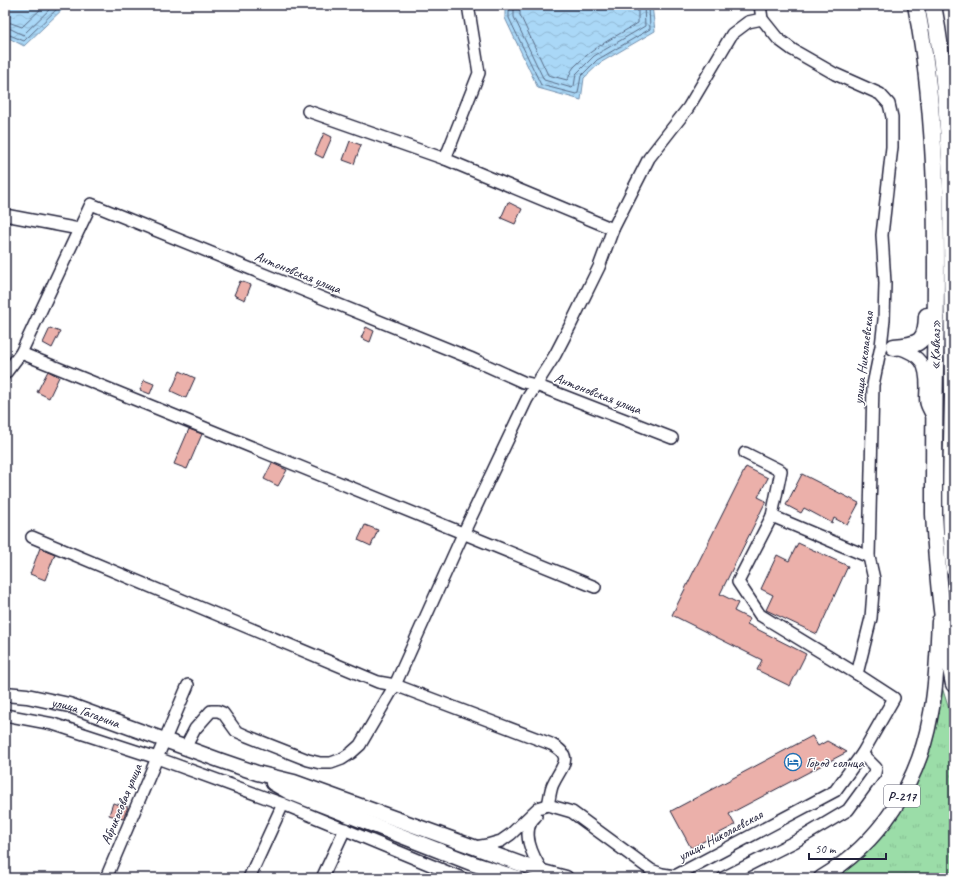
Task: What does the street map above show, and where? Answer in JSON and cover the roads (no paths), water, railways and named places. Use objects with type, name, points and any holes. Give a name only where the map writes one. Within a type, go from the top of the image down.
[{"type":"highway","name":"«Кавказ»","points":[[916,5],[926,66],[932,118],[935,184],[934,514],[940,604],[948,659],[954,684]]},
{"type":"highway","name":"«Кавказ»","points":[[933,5],[939,36],[946,95],[953,228],[951,512],[954,569]]},
{"type":"highway","points":[[888,346],[910,346],[919,342],[925,336],[927,326],[930,261],[936,250]]},
{"type":"main road","points":[[953,395],[954,413]]},
{"type":"main road","name":"Р-217","points":[[821,878],[840,866],[863,846],[889,816],[917,765],[931,716],[940,604]]},
{"type":"main road","name":"улица Гагарина","points":[[5,694],[27,696],[69,705],[257,773]]},
{"type":"main road","points":[[257,773],[294,782],[558,878]]},
{"type":"main road","points":[[257,773],[289,792],[471,863],[518,878]]},
{"type":"main road","points":[[471,863],[499,878]]},
{"type":"main road","points":[[543,872],[566,878]]},
{"type":"street","points":[[445,159],[478,73],[468,5]]},
{"type":"street","points":[[185,748],[195,728],[211,711],[218,710],[223,713],[236,731],[320,764],[330,763],[342,759],[360,745],[395,685],[463,534],[527,399],[555,355],[570,326],[599,267],[613,229],[649,158],[688,108],[732,34],[748,22],[762,19],[760,5]]},
{"type":"street","name":"улица Николаевская","points":[[548,805],[572,812],[651,870],[662,874],[675,876],[835,791],[862,754],[894,698],[856,674],[871,618],[874,580],[869,557],[872,385],[888,346],[882,234],[893,131],[892,117],[889,104],[880,94],[835,74],[793,50],[778,39],[762,19]]},
{"type":"street","points":[[308,111],[445,159],[613,229]]},
{"type":"street","name":"Антоновская улица","points":[[5,374],[21,353],[91,204],[470,358],[523,382],[536,385],[672,438]]},
{"type":"street","points":[[5,215],[79,229]]},
{"type":"street","points":[[888,346],[917,356],[924,365],[926,373],[926,403],[934,421]]},
{"type":"street","points":[[21,353],[595,587]]},
{"type":"street","points":[[745,453],[781,471],[772,516],[738,582],[760,616],[856,674]]},
{"type":"street","points":[[772,516],[869,557]]},
{"type":"street","points":[[32,537],[285,642],[352,672],[378,682],[395,685],[552,744],[561,749],[566,756],[565,763],[552,785],[548,805],[538,808],[522,824],[501,841],[475,848]]},
{"type":"street","name":"Абрикосовая улица","points":[[106,878],[188,685]]},
{"type":"street","points":[[5,715],[53,724],[157,758],[284,804],[462,878]]},
{"type":"street","points":[[723,878],[796,841],[848,810],[875,773],[876,768],[862,754]]},
{"type":"street","points":[[249,878],[284,804]]},
{"type":"street","points":[[543,872],[534,858],[528,834],[529,824],[535,817],[543,813],[552,812],[563,814],[645,874],[656,878]]},
{"type":"street","points":[[322,878],[345,829]]},
{"type":"water","points":[[5,5],[67,5],[24,46],[5,36]]},
{"type":"water","points":[[505,5],[652,5],[655,31],[600,63],[584,78],[581,100],[538,88],[505,18]]},
{"type":"place","name":"Город солнца","points":[[793,762]]}]
